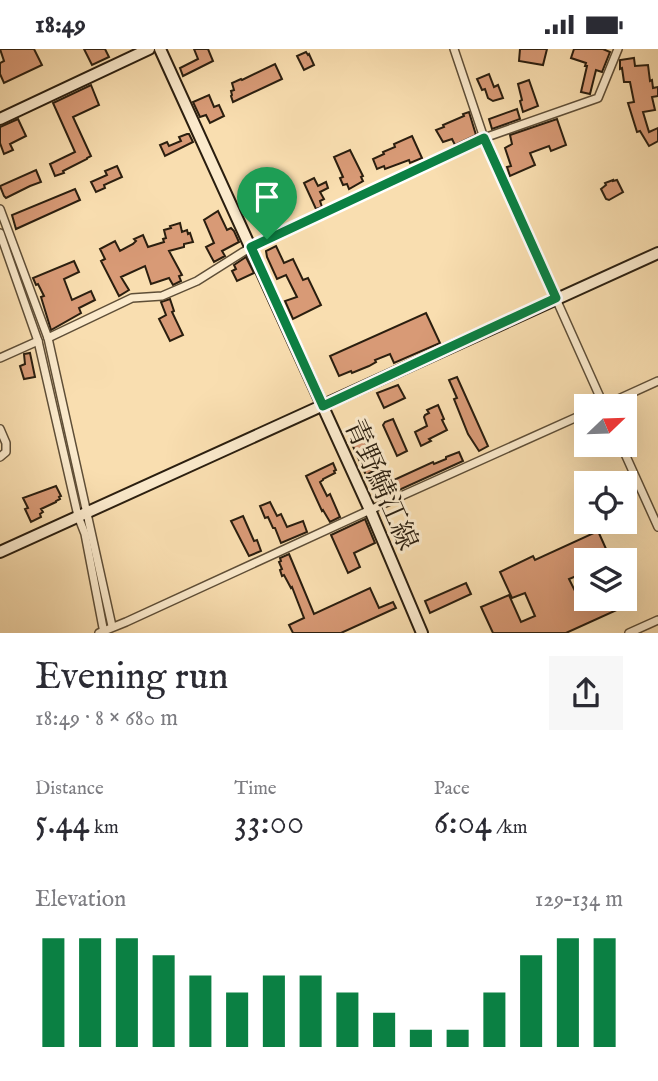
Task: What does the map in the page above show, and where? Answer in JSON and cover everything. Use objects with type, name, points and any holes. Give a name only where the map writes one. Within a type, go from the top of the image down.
[{"type":"main road","points":[[0,119],[149,49]]},
{"type":"main road","name":"青野鯖江線","points":[[160,49],[370,510],[422,633]]},
{"type":"main road","points":[[0,552],[658,253]]},
{"type":"street","points":[[454,49],[484,138],[599,394]]},
{"type":"street","points":[[47,338],[132,298],[162,296],[197,281],[251,247],[484,138],[598,97],[618,49]]},
{"type":"street","points":[[0,209],[47,338],[60,387],[102,632],[574,418]]},
{"type":"street","points":[[0,233],[38,341],[112,627]]},
{"type":"street","points":[[0,358],[38,341]]},
{"type":"street","points":[[630,394],[658,381]]},
{"type":"street","points":[[0,429],[6,443],[6,452],[0,457]]},
{"type":"street","points":[[626,457],[658,527]]},
{"type":"street","points":[[629,633],[658,620]]},
{"type":"building","points":[[0,49],[34,49],[42,65],[4,83],[0,74],[0,63],[4,61]]},
{"type":"building","points":[[84,49],[105,49],[109,57],[92,65]]},
{"type":"building","points":[[194,49],[208,49],[213,61],[183,76],[180,68],[198,59]]},
{"type":"building","points":[[520,49],[547,49],[543,65],[519,61]]},
{"type":"building","points":[[574,49],[603,49],[610,52],[602,72],[596,70],[590,94],[581,92],[587,66],[586,63],[571,58]]},
{"type":"building","points":[[306,52],[314,65],[304,70],[297,56]]},
{"type":"building","points":[[634,58],[635,66],[648,65],[653,88],[658,87],[658,96],[652,97],[655,110],[643,112],[649,132],[658,128],[658,141],[649,146],[640,131],[637,132],[628,103],[634,102],[630,82],[624,82],[622,68],[620,69],[620,60]]},
{"type":"building","points":[[275,64],[282,79],[233,102],[232,83]]},
{"type":"building","points":[[489,74],[494,87],[498,85],[503,98],[493,101],[488,98],[485,89],[482,90],[477,79]]},
{"type":"building","points":[[529,80],[538,106],[523,112],[518,84]]},
{"type":"building","points":[[91,85],[99,105],[73,117],[91,156],[55,176],[50,164],[75,152],[53,103]]},
{"type":"building","points":[[209,95],[214,107],[219,105],[224,116],[210,123],[206,115],[200,117],[193,102]]},
{"type":"building","points":[[517,109],[520,119],[492,129],[489,119]]},
{"type":"building","points":[[469,112],[476,135],[455,145],[452,139],[443,142],[436,130]]},
{"type":"building","points":[[18,119],[26,136],[10,144],[13,150],[4,154],[0,143],[0,127]]},
{"type":"building","points":[[557,119],[566,145],[551,151],[549,146],[530,153],[535,165],[510,176],[507,167],[511,166],[505,148],[512,144],[510,135]]},
{"type":"building","points":[[187,134],[193,142],[165,156],[160,145],[167,142],[169,146],[181,141],[179,137]]},
{"type":"building","points":[[412,136],[422,158],[377,169],[373,159],[395,147],[394,144]]},
{"type":"building","points":[[350,150],[363,181],[349,189],[347,184],[343,185],[340,178],[343,177],[334,157]]},
{"type":"building","points":[[117,166],[122,177],[96,192],[91,182],[107,175],[105,171]]},
{"type":"building","points":[[36,170],[41,182],[6,198],[4,196],[0,186]]},
{"type":"building","points":[[314,178],[318,186],[326,182],[328,188],[320,192],[324,199],[320,201],[322,207],[316,209],[304,183]]},
{"type":"building","points":[[617,180],[623,192],[609,200],[601,189],[605,183]]},
{"type":"building","points":[[75,189],[80,200],[16,229],[12,215]]},
{"type":"building","points":[[218,211],[227,230],[231,228],[234,231],[239,242],[222,251],[225,256],[214,262],[206,247],[214,243],[204,220]]},
{"type":"building","points":[[180,223],[182,232],[187,230],[193,242],[169,251],[182,275],[179,276],[181,281],[173,285],[169,278],[151,284],[145,266],[121,277],[129,290],[119,296],[101,261],[105,259],[100,249],[115,241],[120,251],[143,235],[148,247],[164,242],[164,230]]},
{"type":"building","points":[[276,246],[284,263],[293,259],[303,280],[308,278],[321,305],[293,319],[285,301],[297,297],[286,275],[277,279],[267,257],[266,251]]},
{"type":"building","points":[[246,257],[254,273],[237,281],[232,271],[236,269],[234,265]]},
{"type":"building","points":[[74,261],[79,272],[64,279],[72,300],[91,291],[95,300],[79,308],[81,313],[51,330],[41,297],[44,296],[33,278]]},
{"type":"building","points":[[170,299],[174,311],[172,312],[183,335],[170,341],[159,319],[166,315],[161,302]]},
{"type":"building","points":[[426,313],[440,343],[394,363],[390,354],[375,360],[376,362],[369,366],[339,376],[330,356]]},
{"type":"building","points":[[30,353],[35,377],[24,379],[20,366],[25,364],[24,354]]},
{"type":"building","points":[[457,377],[488,446],[479,451],[468,434],[454,399],[457,398],[449,380]]},
{"type":"building","points":[[398,385],[405,398],[384,408],[377,393]]},
{"type":"building","points":[[438,405],[447,430],[421,446],[415,432],[427,426],[424,417],[429,413],[427,410]]},
{"type":"building","points":[[393,419],[407,451],[397,456],[383,425]]},
{"type":"building","points":[[365,435],[369,443],[366,444],[379,468],[366,475],[351,442]]},
{"type":"building","points":[[459,452],[463,461],[377,500],[372,490]]},
{"type":"building","points":[[333,463],[335,473],[320,482],[327,496],[330,494],[340,517],[330,522],[306,476]]},
{"type":"building","points":[[56,486],[60,499],[41,509],[41,517],[31,522],[23,498]]},
{"type":"building","points":[[270,502],[277,516],[281,514],[287,527],[303,521],[307,532],[281,543],[275,528],[268,517],[265,518],[260,506]]},
{"type":"building","points":[[243,516],[261,551],[249,556],[231,521]]},
{"type":"building","points":[[365,519],[375,543],[354,553],[360,567],[348,573],[331,535]]},
{"type":"building","points":[[591,534],[599,534],[606,548],[574,548],[574,577],[569,579],[574,589],[574,611],[615,611],[566,633],[493,633],[481,607],[509,595],[521,622],[535,616],[525,593],[512,598],[500,572],[533,556],[535,560]]},
{"type":"building","points":[[289,554],[314,614],[370,588],[379,608],[393,602],[396,608],[341,633],[293,633],[289,625],[304,618],[292,587],[280,570],[280,558]]},
{"type":"building","points":[[466,583],[471,594],[430,613],[425,601]]},
{"type":"route","points":[[484,138],[556,298],[323,406],[251,247],[267,239],[484,138]]}]
